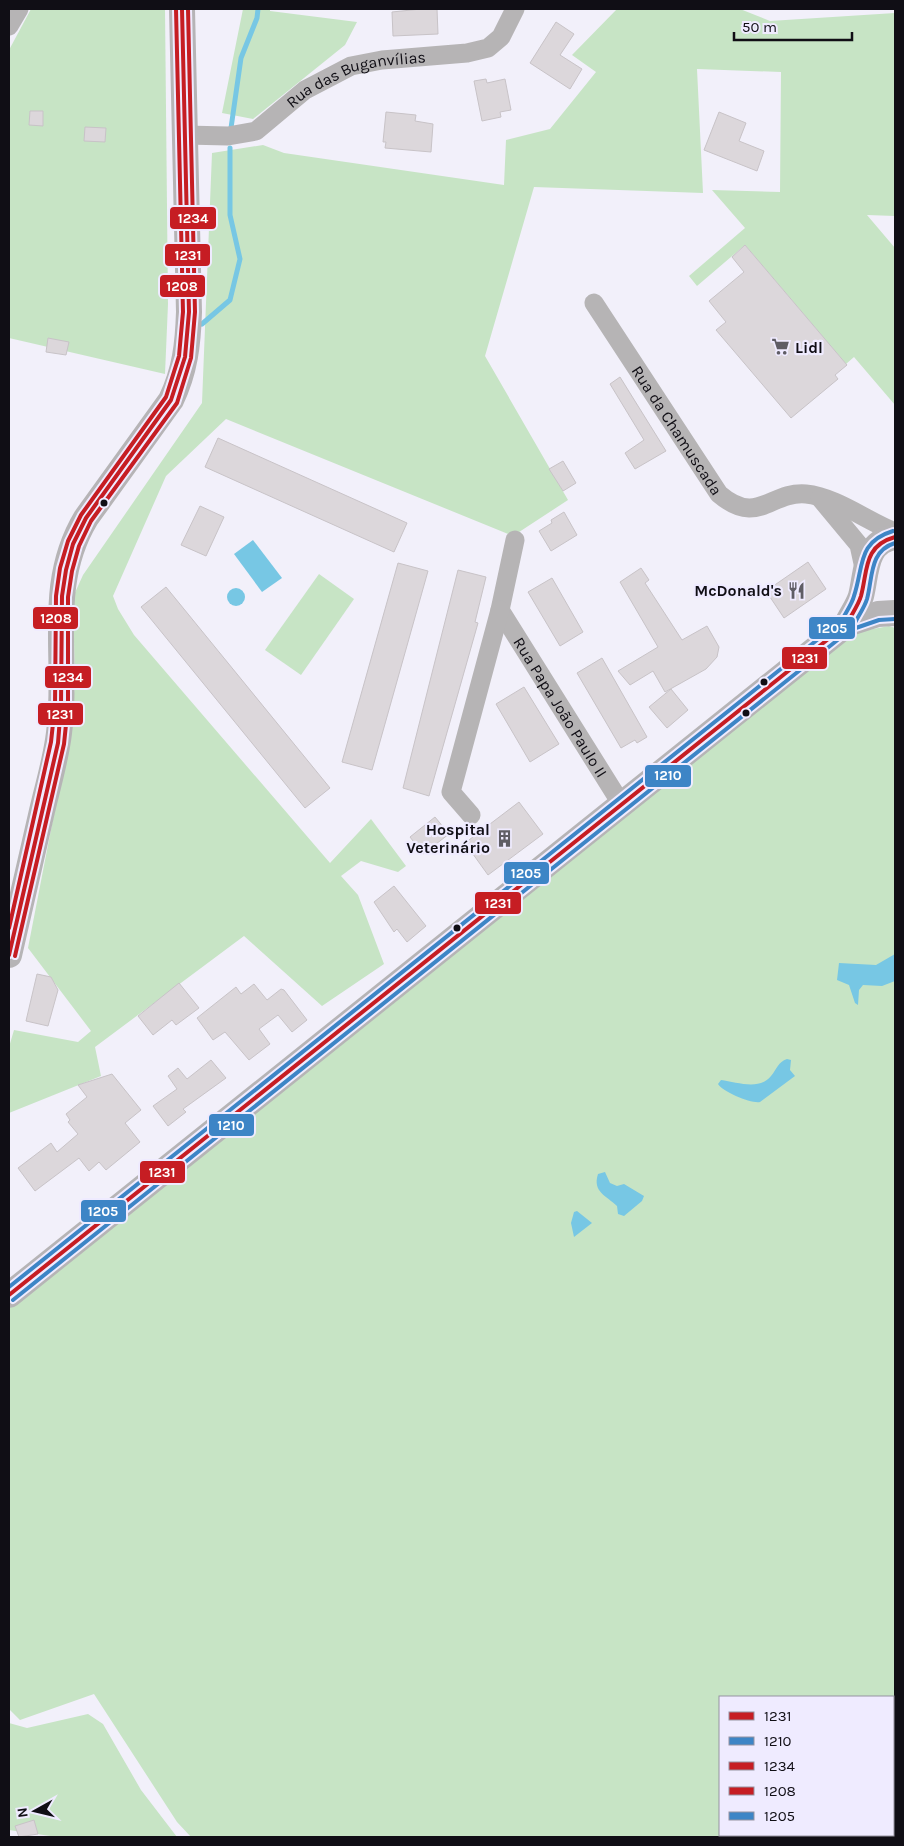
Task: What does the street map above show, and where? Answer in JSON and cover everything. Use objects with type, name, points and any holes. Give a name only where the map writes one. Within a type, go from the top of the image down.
[{"type":"street","points":[[9,26],[19,9]]},
{"type":"street","points":[[9,955],[59,734],[63,681],[61,598],[67,558],[76,534],[86,518],[171,400],[184,368],[189,312],[182,9]]},
{"type":"street","name":"Rua das Buganvílias","points":[[185,135],[228,136],[256,131],[305,90],[351,66],[382,60],[467,53],[488,48],[501,37],[515,9]]},
{"type":"street","name":"Rua da Chamuscada","points":[[594,303],[719,494],[729,503],[749,508],[770,504],[797,494],[819,497],[895,532]]},
{"type":"street","points":[[819,497],[859,545],[867,591],[883,608],[894,612]]},
{"type":"street","points":[[847,624],[860,598],[869,555],[878,544],[895,536]]},
{"type":"street","name":"Rua Papa João Paulo II","points":[[471,815],[451,792],[500,610],[515,540]]},
{"type":"street","name":"Rua Papa João Paulo II","points":[[500,610],[622,805]]},
{"type":"street","points":[[9,1295],[847,624],[873,615],[894,612]]},
{"type":"green space","points":[[31,9],[165,9],[168,304],[165,374],[9,338],[9,50]]},
{"type":"green space","points":[[243,9],[270,9],[270,11],[357,22],[345,45],[253,119],[222,113]]},
{"type":"green space","points":[[617,9],[740,9],[770,21],[895,13],[895,216],[867,215],[895,248],[895,405],[854,357],[846,364],[745,245],[697,286],[689,276],[745,228],[712,190],[780,192],[781,72],[697,69],[703,193],[534,187],[485,356],[568,500],[513,536],[226,419],[166,476],[113,596],[118,609],[134,635],[330,863],[371,819],[406,866],[398,872],[361,861],[341,876],[358,895],[384,964],[322,1006],[244,936],[95,1047],[101,1076],[9,1113],[9,1047],[14,1030],[78,1042],[91,1031],[28,948],[68,742],[75,685],[73,597],[83,575],[202,403],[212,153],[263,145],[284,153],[504,185],[506,140],[550,129],[596,72],[572,55]]},
{"type":"green space","points":[[319,574],[354,599],[301,675],[265,650]]},
{"type":"green space","points":[[889,626],[895,628],[895,1837],[191,1837],[177,1822],[94,1694],[20,1720],[9,1709],[9,1294],[857,632]]},
{"type":"green space","points":[[88,1714],[103,1724],[141,1790],[177,1837],[57,1837],[9,1830],[9,1723],[27,1728]]},
{"type":"water","points":[[253,540],[282,578],[262,592],[234,554]]},
{"type":"water","points":[[232,588],[240,588],[245,593],[243,604],[232,606],[227,601],[227,593]]},
{"type":"water","points":[[895,954],[895,981],[882,986],[863,985],[859,990],[858,1005],[855,1003],[849,985],[837,980],[839,963],[876,965]]},
{"type":"water","points":[[787,1059],[791,1060],[790,1070],[795,1076],[760,1102],[738,1097],[718,1084],[721,1080],[748,1084],[766,1081],[780,1064]]},
{"type":"water","points":[[605,1172],[610,1183],[617,1186],[624,1184],[644,1196],[642,1201],[624,1216],[618,1214],[617,1206],[602,1193],[597,1185],[598,1174]]},
{"type":"water","points":[[577,1211],[592,1223],[574,1237],[571,1223],[574,1212]]},
{"type":"building","points":[[437,9],[438,34],[393,36],[392,12]]},
{"type":"building","points":[[556,22],[574,34],[560,55],[582,69],[570,89],[530,63]]},
{"type":"building","points":[[486,79],[487,83],[505,79],[511,110],[500,112],[501,117],[482,121],[474,81]]},
{"type":"building","points":[[30,111],[43,111],[43,126],[29,125]]},
{"type":"building","points":[[386,112],[416,115],[415,121],[433,124],[431,152],[385,148],[386,142],[383,142]]},
{"type":"building","points":[[719,112],[746,123],[739,141],[764,151],[757,171],[704,150]]},
{"type":"building","points":[[85,127],[106,128],[105,142],[84,141]]},
{"type":"building","name":"Lidl","points":[[745,245],[847,365],[835,375],[838,379],[791,418],[716,330],[726,322],[709,301],[744,272],[732,257]]},
{"type":"building","points":[[48,338],[69,342],[66,355],[46,352]]},
{"type":"building","points":[[620,377],[666,451],[635,469],[625,453],[644,440],[610,384]]},
{"type":"building","points":[[218,438],[407,523],[394,552],[205,467]]},
{"type":"building","points":[[563,461],[576,483],[563,491],[549,469]]},
{"type":"building","points":[[200,506],[224,517],[206,556],[181,545]]},
{"type":"building","points":[[564,512],[577,535],[551,551],[539,531]]},
{"type":"building","name":"McDonald's","points":[[808,562],[826,589],[784,618],[766,591]]},
{"type":"building","points":[[398,563],[428,571],[372,770],[342,762]]},
{"type":"building","points":[[641,568],[649,580],[645,583],[682,640],[707,626],[719,647],[717,657],[706,669],[665,692],[653,671],[630,685],[618,671],[658,647],[620,582]]},
{"type":"building","points":[[458,570],[486,577],[475,622],[478,623],[429,796],[403,788]]},
{"type":"building","points":[[552,578],[583,632],[560,646],[528,592]]},
{"type":"building","points":[[166,587],[330,788],[305,808],[141,607]]},
{"type":"building","points":[[602,658],[647,737],[637,743],[635,740],[621,748],[577,673]]},
{"type":"building","points":[[524,687],[559,744],[530,762],[496,704]]},
{"type":"building","points":[[671,689],[688,710],[667,728],[649,707]]},
{"type":"building","name":"Hospital Veterinário","points":[[519,802],[543,834],[488,875],[465,843]]},
{"type":"building","points":[[435,817],[449,834],[423,854],[410,837]]},
{"type":"building","points":[[394,886],[426,926],[407,942],[397,929],[394,932],[374,902]]},
{"type":"building","points":[[37,974],[51,977],[58,990],[48,1026],[26,1021]]},
{"type":"building","points":[[179,983],[199,1008],[176,1025],[172,1020],[153,1035],[138,1016]]},
{"type":"building","points":[[254,984],[267,1000],[281,989],[284,990],[307,1020],[292,1032],[278,1015],[259,1029],[270,1044],[249,1060],[225,1032],[213,1040],[197,1018],[236,987],[241,994]]},
{"type":"building","points":[[211,1060],[226,1078],[183,1109],[186,1112],[168,1126],[153,1106],[177,1089],[168,1076],[178,1068],[187,1079]]},
{"type":"building","points":[[112,1074],[141,1110],[125,1123],[140,1142],[106,1170],[99,1162],[89,1171],[79,1158],[35,1191],[18,1168],[51,1143],[57,1152],[78,1134],[68,1122],[70,1120],[66,1114],[87,1097],[78,1085]]},
{"type":"building","points":[[34,1820],[38,1834],[19,1837],[15,1826]]},
{"type":"waterway","points":[[231,128],[241,58],[257,18],[258,9]]},
{"type":"waterway","points":[[202,324],[230,300],[240,259],[230,215],[230,148]]},
{"type":"transit line","name":"1208","points":[[9,928],[51,742],[55,705],[56,596],[60,568],[68,541],[81,515],[166,397],[179,356],[183,312],[176,9]]},
{"type":"transit line","name":"1231","points":[[9,955],[58,743],[61,705],[62,596],[73,544],[86,518],[171,400],[185,357],[189,312],[182,9]]},
{"type":"transit line","name":"1234","points":[[15,956],[64,744],[68,705],[68,597],[72,571],[79,546],[91,521],[177,403],[191,358],[195,312],[188,9]]},
{"type":"transit line","name":"1205","points":[[9,1287],[842,620],[853,599],[867,548],[881,536],[893,531]]},
{"type":"transit line","name":"1231","points":[[9,1295],[847,624],[860,600],[866,568],[872,553],[877,546],[895,537]]},
{"type":"transit line","name":"1210","points":[[853,627],[867,599],[876,558],[887,547],[895,543]]},
{"type":"transit line","name":"1210","points":[[13,1300],[850,630],[879,620],[895,619]]},
{"type":"place","name":"Lidl","points":[[781,347]]},
{"type":"place","name":"McDonald's","points":[[796,590]]},
{"type":"place","name":"Hospital Veterinário","points":[[504,838]]}]
